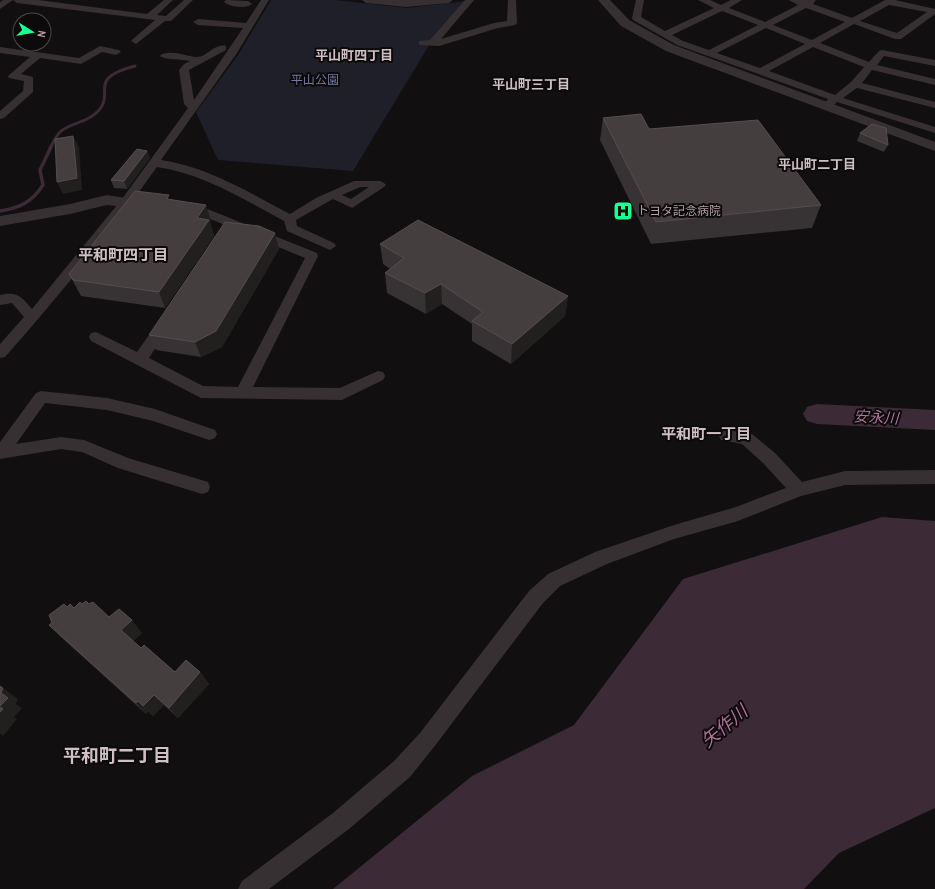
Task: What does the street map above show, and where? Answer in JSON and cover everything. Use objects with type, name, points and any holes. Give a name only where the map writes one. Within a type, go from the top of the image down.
[{"type":"street","points":[[0,6],[9,0]]},
{"type":"street","points":[[17,0],[168,19],[189,0]]},
{"type":"street","points":[[62,6],[71,0]]},
{"type":"street","points":[[149,17],[169,0]]},
{"type":"street","points":[[0,353],[48,300],[126,202],[232,53],[265,0]]},
{"type":"street","points":[[366,0],[406,4],[449,0]]},
{"type":"street","points":[[433,43],[470,0]]},
{"type":"street","points":[[422,43],[439,43],[497,25],[512,23],[512,0]]},
{"type":"street","points":[[604,0],[625,23],[670,48],[825,107],[883,126],[935,147]]},
{"type":"street","points":[[640,0],[636,18],[680,43],[837,99],[935,130]]},
{"type":"street","points":[[702,0],[872,67],[935,82]]},
{"type":"street","points":[[666,34],[738,0]]},
{"type":"street","points":[[761,72],[812,43],[852,22],[890,1],[934,11],[898,37],[852,22],[793,0]]},
{"type":"street","points":[[710,53],[814,0]]},
{"type":"street","points":[[228,2],[250,2]]},
{"type":"street","points":[[241,12],[250,2]]},
{"type":"street","points":[[106,12],[115,4]]},
{"type":"street","points":[[136,41],[163,18]]},
{"type":"street","points":[[198,22],[248,26]]},
{"type":"street","points":[[825,107],[855,84],[872,67],[889,44]]},
{"type":"street","points":[[193,106],[189,104],[184,70],[187,66],[223,48]]},
{"type":"street","points":[[0,50],[81,61],[100,49],[116,52]]},
{"type":"street","points":[[882,53],[935,63]]},
{"type":"street","points":[[13,76],[38,55]]},
{"type":"street","points":[[165,56],[178,55],[199,60]]},
{"type":"street","points":[[0,74],[29,79],[28,92],[0,116]]},
{"type":"street","points":[[855,84],[935,105]]},
{"type":"street","points":[[0,102],[14,104]]},
{"type":"street","points":[[155,163],[166,164],[207,175],[290,219]]},
{"type":"street","points":[[290,219],[333,195]]},
{"type":"street","points":[[0,221],[70,209],[107,200],[126,202]]},
{"type":"street","points":[[190,206],[312,256],[243,392]]},
{"type":"street","points":[[290,219],[291,228],[330,246]]},
{"type":"street","points":[[222,236],[231,223]]},
{"type":"street","points":[[0,300],[8,298],[16,299],[32,317]]},
{"type":"street","points":[[140,360],[170,314]]},
{"type":"street","points":[[96,337],[201,392],[342,394],[378,376]]},
{"type":"street","points":[[0,454],[42,397],[107,404],[128,408],[155,415],[209,434]]},
{"type":"street","points":[[727,436],[746,438],[769,458],[799,490]]},
{"type":"street","points":[[0,454],[61,443],[84,446],[124,463],[202,487]]},
{"type":"street","points":[[250,889],[341,822],[402,769],[427,740],[536,597],[554,580],[601,558],[674,532],[738,514],[799,490],[846,478],[935,477]]},
{"type":"green space","name":"平山公園","points":[[271,0],[335,0],[407,8],[466,1],[431,42],[353,171],[218,160],[196,112],[238,55]]},
{"type":"water","name":"矢作川","points":[[882,517],[935,521],[935,808],[839,853],[804,889],[333,889],[472,776],[574,725],[683,579]]},
{"type":"building","points":[[641,114],[649,129],[758,120],[821,205],[656,222],[603,118]]},
{"type":"building","points":[[872,124],[886,128],[888,145],[860,133]]},
{"type":"building","points":[[73,136],[77,178],[57,182],[55,139]]},
{"type":"building","points":[[137,149],[147,151],[124,181],[111,180]]},
{"type":"building","points":[[135,191],[169,195],[167,199],[206,205],[197,218],[209,220],[159,292],[73,280],[69,274]]},
{"type":"building","points":[[418,220],[568,296],[512,344],[472,321],[483,312],[441,284],[425,293],[385,273],[404,258],[380,244]]},
{"type":"building","points":[[225,222],[259,226],[275,233],[216,331],[195,342],[149,335]]},
{"type":"building","points":[[86,601],[89,604],[93,602],[109,617],[119,609],[132,620],[121,630],[141,648],[144,645],[175,672],[186,660],[200,672],[169,708],[154,695],[143,706],[138,701],[136,703],[49,625],[52,623],[49,615],[64,604],[67,607],[70,604],[74,608],[80,602],[82,604]]},
{"type":"building","points":[[0,686],[3,688],[1,693],[8,698],[0,706]]},
{"type":"waterway","points":[[50,148],[60,132],[92,116],[102,106],[106,82],[110,76],[135,66]]},
{"type":"waterway","points":[[0,211],[14,208],[25,203],[39,191],[43,185],[40,170],[51,147]]},
{"type":"waterway","name":"安永川","points":[[817,414],[935,420]]},
{"type":"place","name":"トヨタ記念病院","points":[[623,211]]},
{"type":"district","name":"平山町四丁目","points":[[354,55]]},
{"type":"district","name":"平山町三丁目","points":[[531,84]]},
{"type":"district","name":"平山町二丁目","points":[[817,164]]},
{"type":"district","name":"平和町四丁目","points":[[123,254]]},
{"type":"district","name":"平和町一丁目","points":[[706,433]]},
{"type":"district","name":"平和町二丁目","points":[[117,755]]}]
